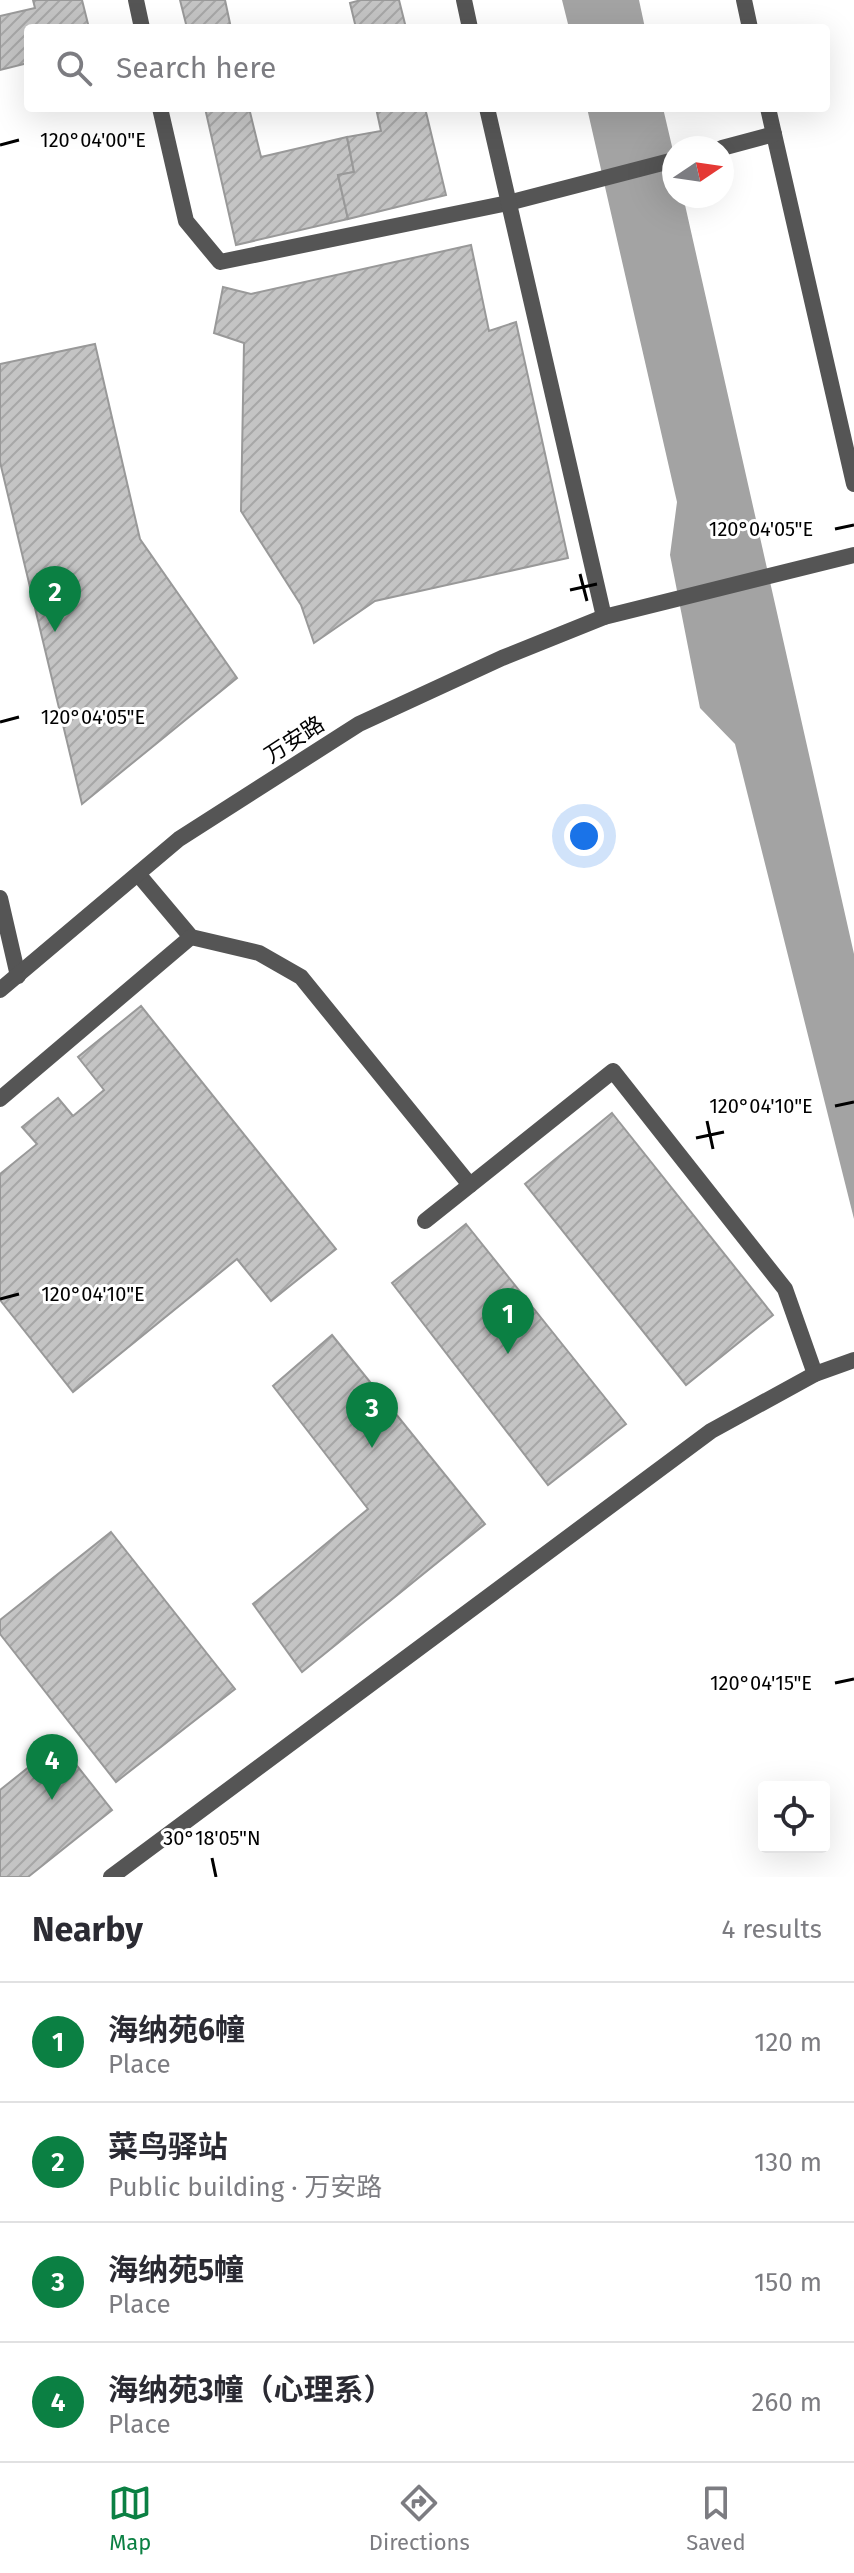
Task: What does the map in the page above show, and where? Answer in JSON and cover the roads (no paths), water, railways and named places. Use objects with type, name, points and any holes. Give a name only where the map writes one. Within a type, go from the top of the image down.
[{"type":"street","points":[[136,0],[141,24]]},
{"type":"street","points":[[464,0],[469,24]]},
{"type":"street","points":[[744,0],[749,24]]},
{"type":"street","points":[[161,112],[186,221],[220,262],[508,203],[662,163]]},
{"type":"street","points":[[488,112],[604,617]]},
{"type":"street","points":[[769,112],[854,484]]},
{"type":"street","points":[[734,145],[774,134]]},
{"type":"street","name":"万安路","points":[[0,990],[179,839],[359,724],[502,658],[604,617],[854,555]]},
{"type":"street","points":[[138,874],[191,937],[259,953],[301,977],[470,1185]]},
{"type":"street","points":[[0,898],[18,976]]},
{"type":"street","points":[[0,1099],[191,937]]},
{"type":"street","points":[[425,1221],[613,1071],[785,1289],[815,1374]]},
{"type":"street","points":[[111,1877],[711,1431],[815,1374],[851,1361]]},
{"type":"place","name":"菜鸟驿站","points":[[55,632]]},
{"type":"place","name":"海纳苑6幢","points":[[508,1354]]},
{"type":"place","name":"海纳苑5幢","points":[[372,1448]]},
{"type":"place","name":"海纳苑3幢（心理系）","points":[[52,1800]]}]
